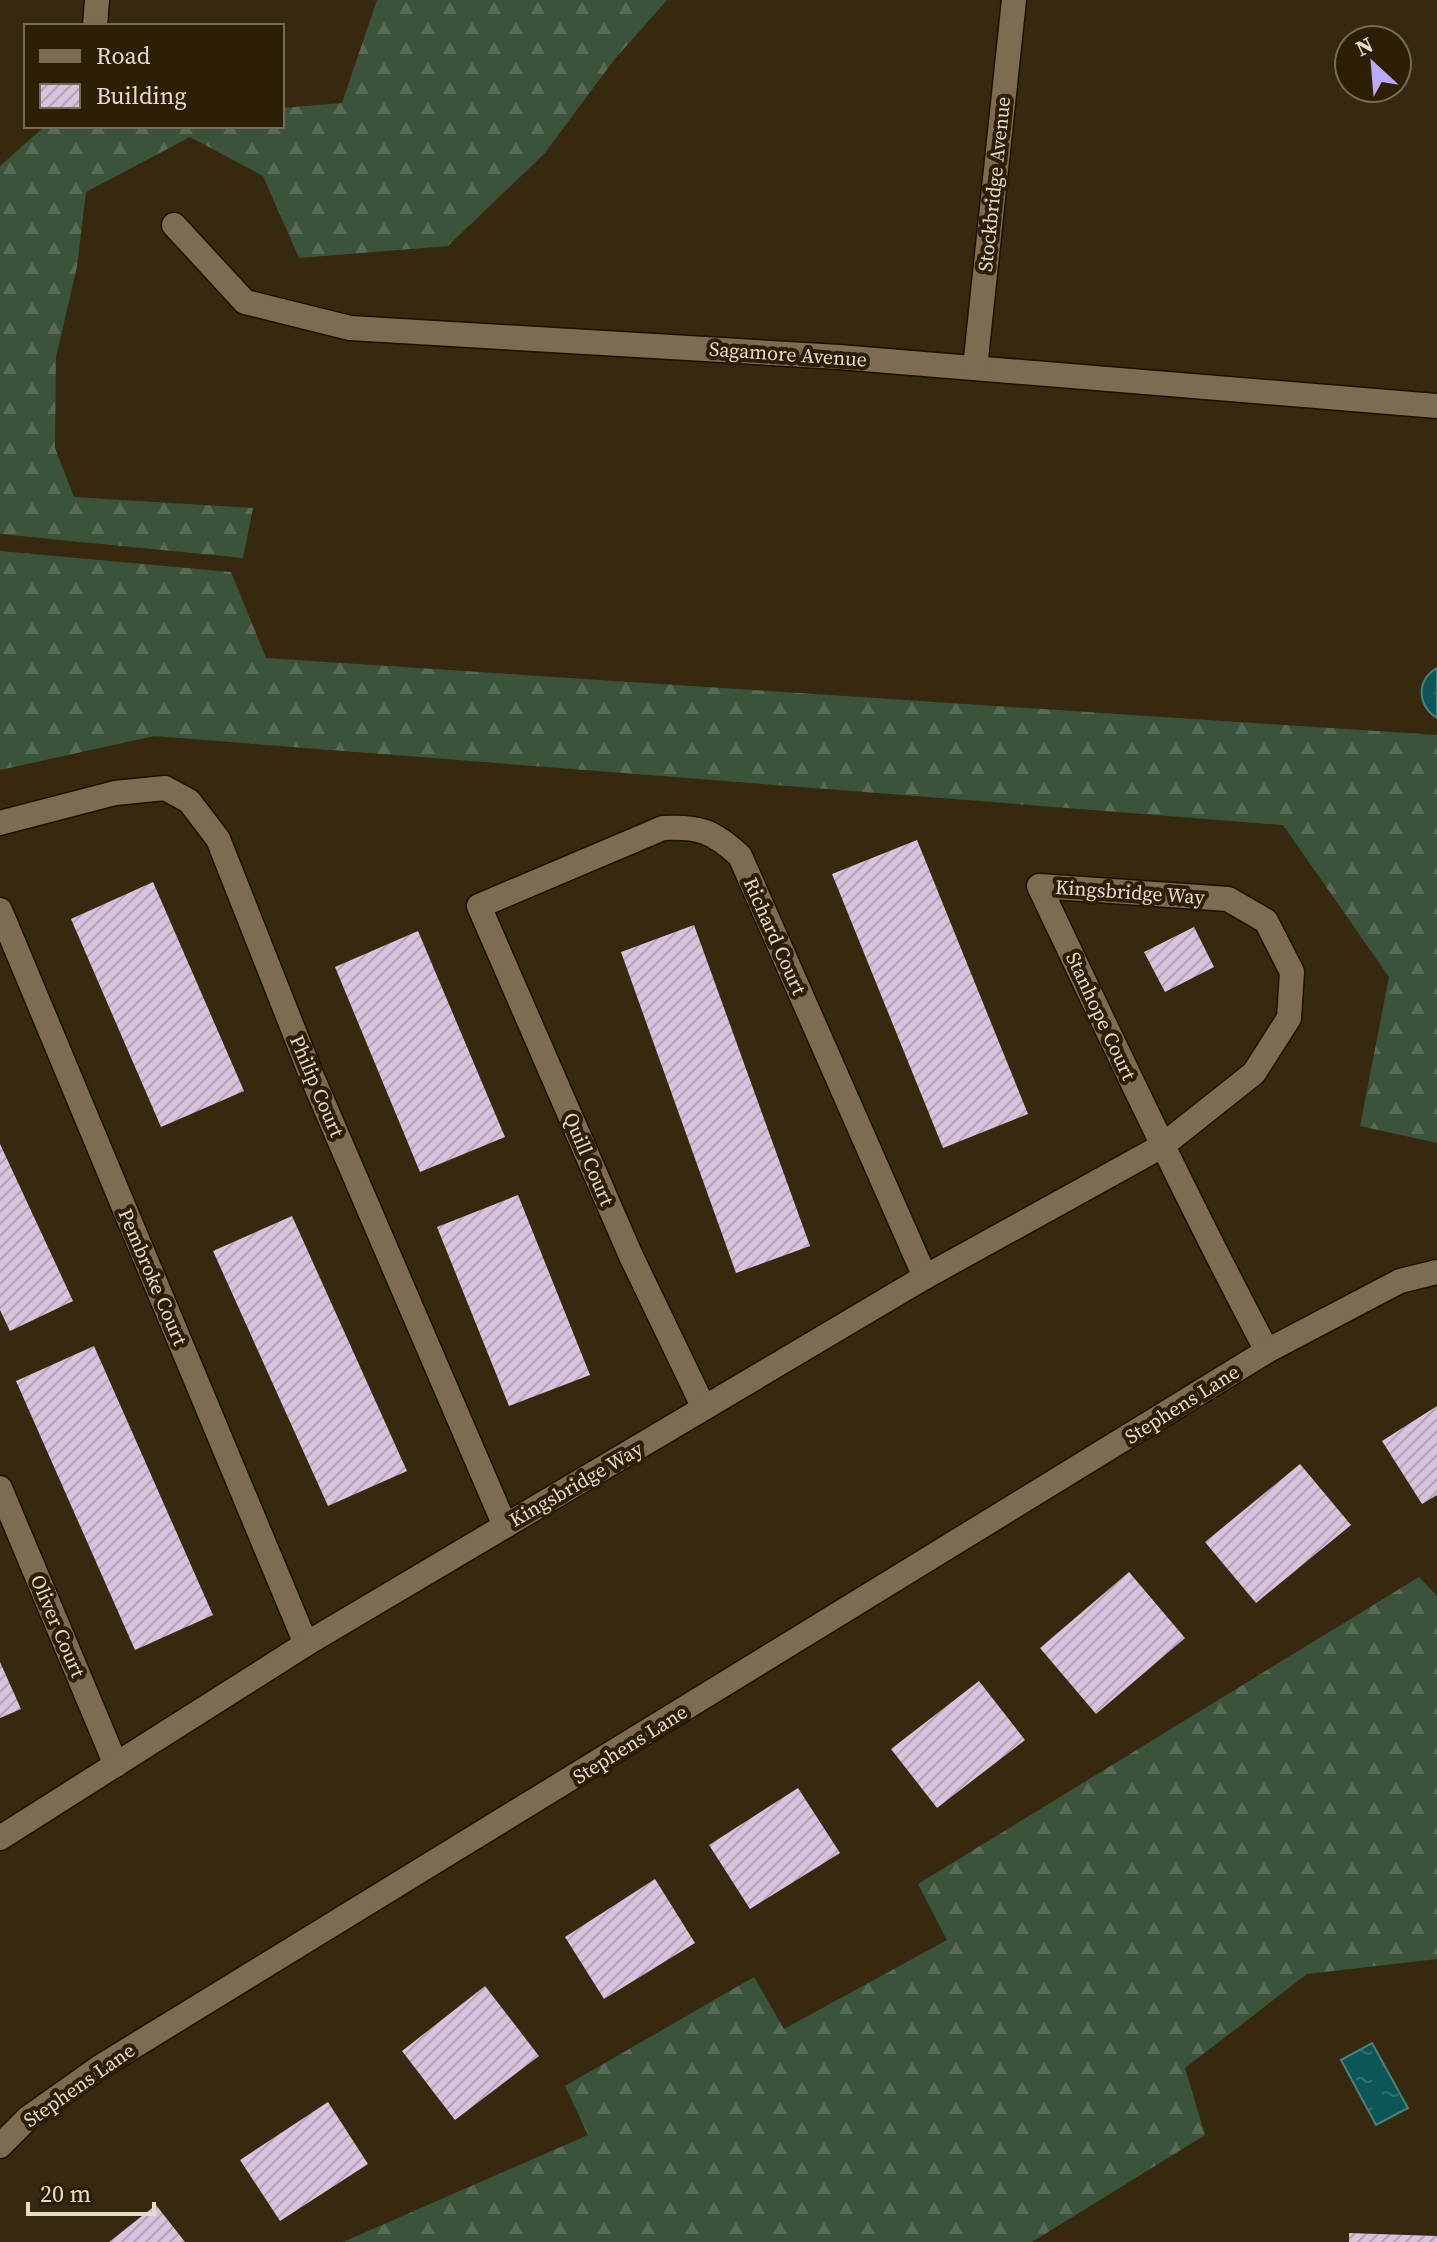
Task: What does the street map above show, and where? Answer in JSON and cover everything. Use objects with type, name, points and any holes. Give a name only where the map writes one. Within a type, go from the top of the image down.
[{"type":"street","points":[[95,24],[97,0]]},
{"type":"street","name":"Stockbridge Avenue","points":[[975,368],[1014,0]]},
{"type":"street","name":"Sagamore Avenue","points":[[174,225],[245,302],[350,328],[975,368],[1437,406]]},
{"type":"street","name":"Philip Court","points":[[0,823],[115,793],[165,788],[189,801],[218,839],[310,1072],[505,1526]]},
{"type":"street","name":"Richard Court","points":[[479,906],[663,828],[689,826],[718,836],[740,856],[925,1277]]},
{"type":"street","name":"Kingsbridge Way","points":[[0,1838],[306,1644],[925,1277],[1162,1146],[1254,1073],[1289,1018],[1292,972],[1266,921],[1228,899],[1039,886]]},
{"type":"street","name":"Stanhope Court","points":[[1039,886],[1162,1146]]},
{"type":"street","name":"Quill Court","points":[[479,906],[631,1256],[704,1408]]},
{"type":"street","name":"Pembroke Court","points":[[0,910],[306,1644]]},
{"type":"street","points":[[1162,1146],[1267,1351]]},
{"type":"street","name":"Stephens Lane","points":[[0,2146],[28,2118],[100,2067],[1267,1351],[1400,1281],[1437,1272]]},
{"type":"street","name":"Oliver Court","points":[[0,1488],[116,1765]]},
{"type":"green space","points":[[377,0],[667,0],[614,60],[544,154],[448,246],[299,258],[263,176],[190,137],[86,192],[77,267],[56,357],[55,448],[74,497],[253,508],[243,558],[0,534],[0,166],[43,128],[284,128],[284,108],[342,103]]},
{"type":"green space","points":[[0,551],[231,572],[266,658],[1437,735],[1437,1143],[1360,1126],[1389,977],[1283,825],[154,736],[0,770]]},
{"type":"green space","points":[[1419,1577],[1437,1596],[1437,1959],[1307,1974],[1185,2068],[1205,2135],[1032,2242],[343,2242],[588,2135],[565,2086],[754,1977],[784,2029],[947,1940],[918,1884]]},
{"type":"water","points":[[1437,668],[1437,718],[1430,713],[1423,700],[1422,686]]},
{"type":"water","points":[[1372,2043],[1408,2108],[1376,2125],[1341,2060]]},
{"type":"building","points":[[917,840],[1028,1114],[943,1148],[832,874]]},
{"type":"building","points":[[153,882],[244,1091],[161,1127],[71,919]]},
{"type":"building","points":[[694,925],[810,1246],[736,1273],[621,952]]},
{"type":"building","points":[[1194,927],[1214,967],[1165,992],[1144,952]]},
{"type":"building","points":[[418,931],[505,1137],[420,1172],[335,967]]},
{"type":"building","points":[[0,1144],[73,1301],[10,1331],[0,1310]]},
{"type":"building","points":[[518,1195],[590,1375],[509,1406],[437,1227]]},
{"type":"building","points":[[292,1216],[407,1471],[328,1506],[213,1251]]},
{"type":"building","points":[[94,1346],[213,1615],[135,1650],[16,1381]]},
{"type":"building","points":[[1437,1406],[1437,1495],[1422,1504],[1382,1441]]},
{"type":"building","points":[[1300,1464],[1351,1525],[1256,1603],[1205,1542]]},
{"type":"building","points":[[1129,1572],[1185,1638],[1096,1714],[1040,1648]]},
{"type":"building","points":[[0,1662],[21,1709],[0,1718]]},
{"type":"building","points":[[979,1681],[1025,1740],[937,1808],[891,1749]]},
{"type":"building","points":[[798,1788],[840,1853],[750,1909],[709,1845]]},
{"type":"building","points":[[655,1879],[695,1943],[604,1999],[565,1937]]},
{"type":"building","points":[[485,1986],[539,2056],[455,2120],[402,2051]]},
{"type":"building","points":[[328,2102],[368,2164],[280,2221],[240,2160]]},
{"type":"building","points":[[156,2205],[185,2242],[109,2242]]},
{"type":"building","points":[[1349,2233],[1437,2236],[1437,2242],[1349,2242]]}]
